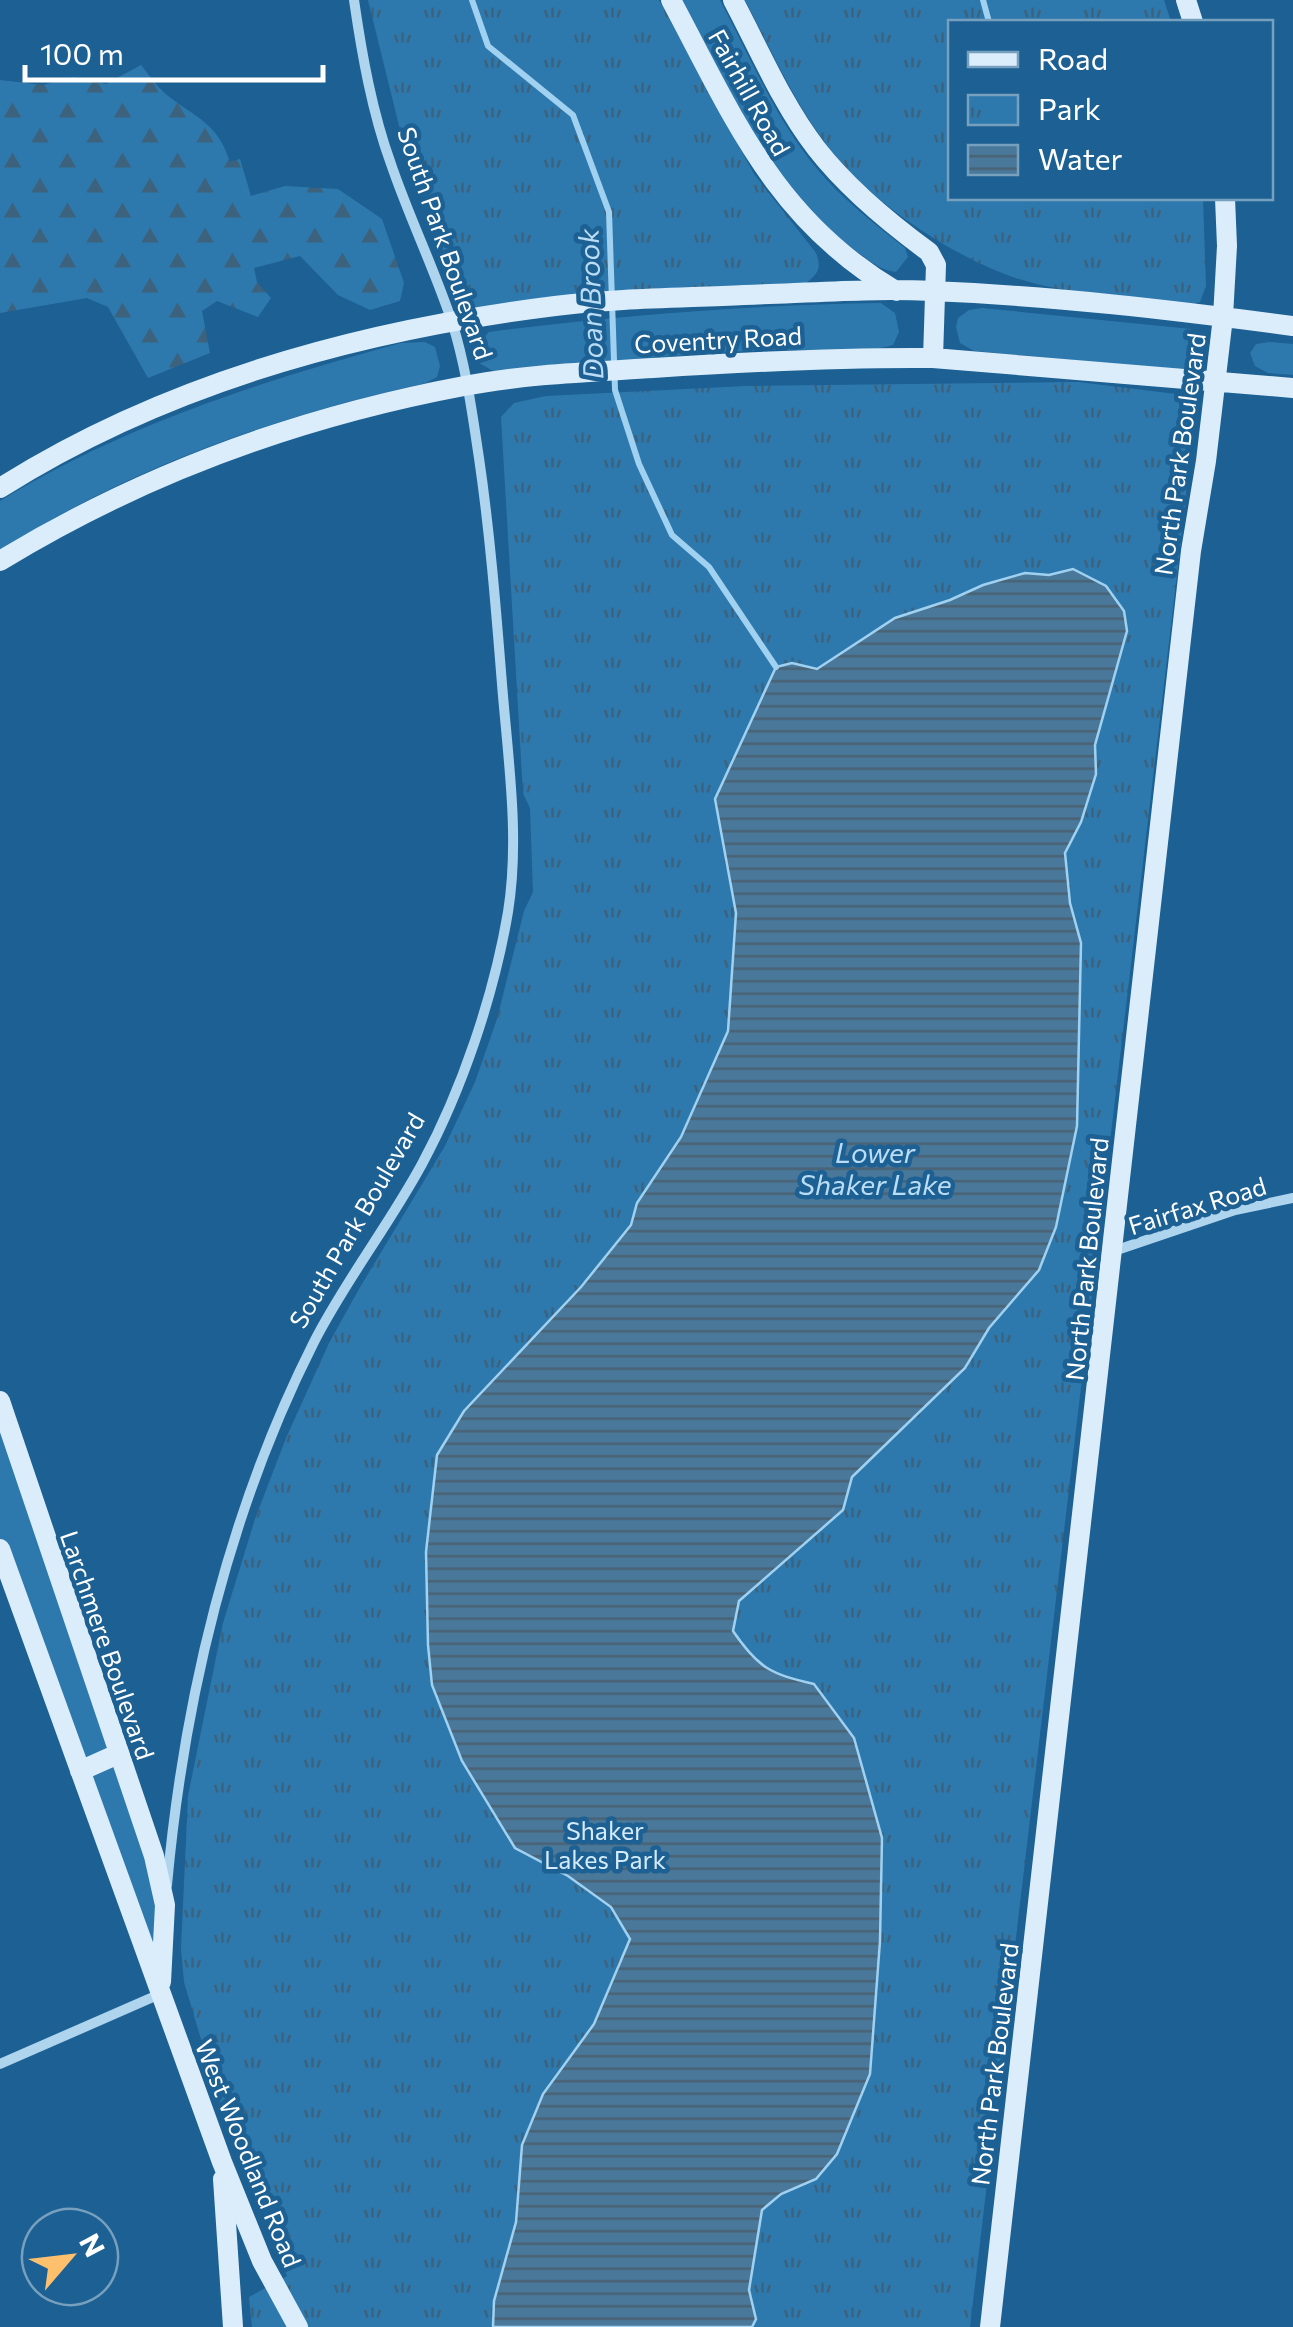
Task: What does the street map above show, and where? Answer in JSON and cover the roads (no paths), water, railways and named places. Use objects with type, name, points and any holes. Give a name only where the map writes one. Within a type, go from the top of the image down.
[{"type":"street","name":"South Park Boulevard","points":[[160,1994],[174,1807],[193,1702],[226,1566],[268,1441],[315,1339],[422,1164],[450,1103],[493,982],[508,910],[514,853],[484,494],[468,385],[452,322],[389,160],[371,96],[354,0]]},
{"type":"street","name":"Fairhill Road","points":[[671,0],[768,177],[832,246],[893,290]]},
{"type":"street","name":"Fairhill Road","points":[[732,0],[814,145],[842,180],[929,252],[936,265],[933,358]]},
{"type":"street","name":"North Park Boulevard","points":[[990,2327],[1190,551],[1216,383],[1227,246],[1225,200]]},
{"type":"street","name":"Coventry Road","points":[[0,488],[69,448],[172,400],[304,355],[452,322],[558,306],[659,298],[893,290],[934,300],[1222,317],[1293,326]]},
{"type":"street","name":"Coventry Road","points":[[0,561],[84,512],[196,460],[328,416],[468,385],[579,372],[783,360],[933,358],[1293,388]]},
{"type":"street","name":"Fairfax Road","points":[[1112,1252],[1235,1210],[1293,1198]]},
{"type":"street","name":"Larchmere Boulevard","points":[[0,1401],[154,1856],[165,1905]]},
{"type":"street","points":[[0,1549],[6,1586],[80,1771],[160,1994],[0,2064]]},
{"type":"street","points":[[80,1771],[118,1754]]},
{"type":"street","name":"West Woodland Road","points":[[160,1994],[262,2261],[298,2327]]},
{"type":"street","points":[[222,2162],[233,2327]]},
{"type":"water","name":"Lower Shaker Lake","points":[[1073,569],[1106,586],[1124,611],[1127,631],[1095,745],[1096,774],[1081,822],[1065,853],[1070,903],[1081,943],[1077,1126],[1056,1227],[1039,1270],[989,1328],[965,1368],[852,1477],[843,1510],[739,1601],[733,1631],[767,1668],[814,1684],[854,1738],[882,1838],[880,1941],[870,2074],[837,2154],[816,2179],[781,2194],[762,2210],[749,2290],[756,2319],[752,2327],[493,2327],[494,2301],[516,2222],[522,2145],[543,2094],[594,2024],[630,1939],[611,1907],[568,1876],[515,1848],[462,1761],[432,1685],[428,1645],[426,1552],[437,1455],[464,1411],[581,1287],[631,1225],[637,1203],[681,1137],[728,1031],[736,913],[715,799],[776,667],[792,663],[817,669],[895,618],[1025,573],[1049,575]]},
{"type":"waterway","name":"Doan Brook","points":[[472,0],[488,46],[573,115],[609,212],[615,390],[639,464],[672,535],[709,567],[776,667]]},
{"type":"waterway","points":[[983,0],[988,20]]},
{"type":"park label","name":"Shaker Lakes Park","points":[[605,1844]]}]
